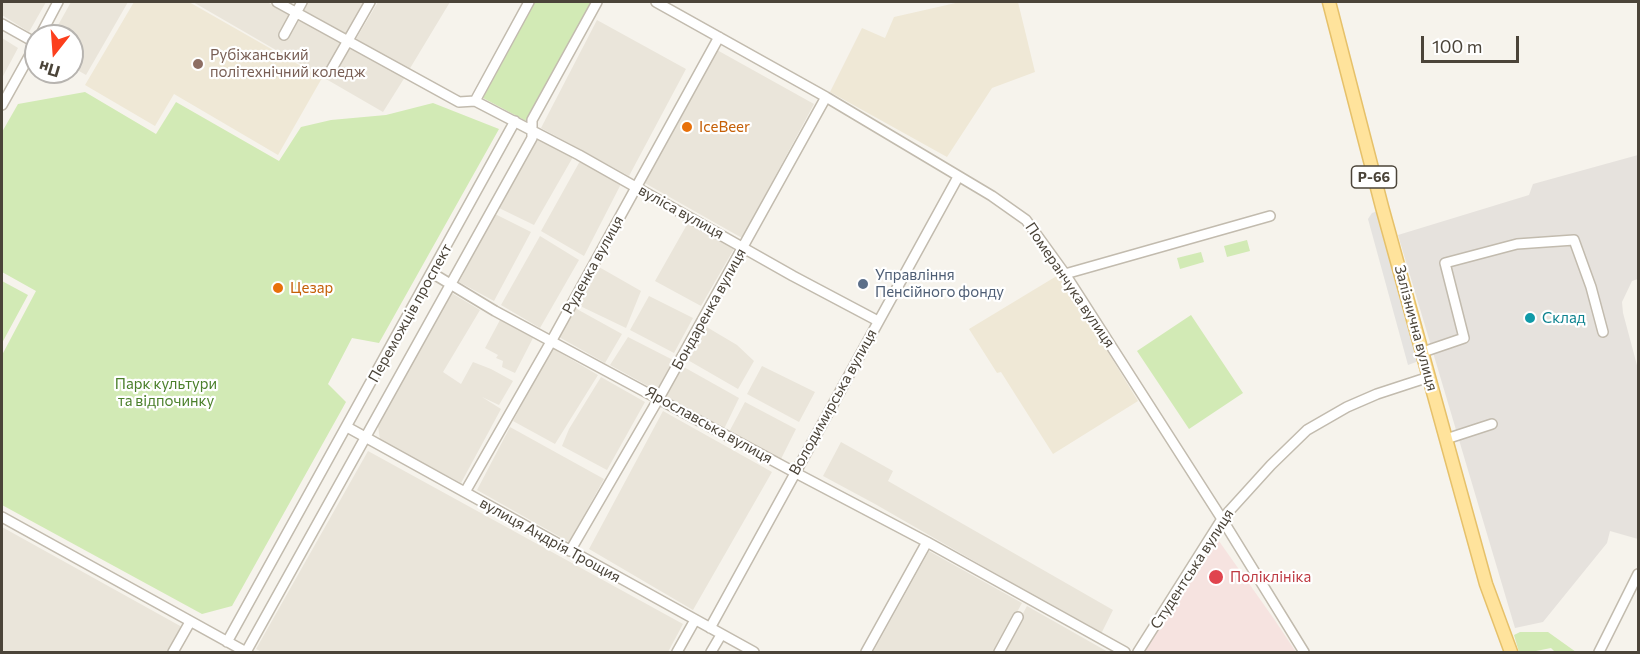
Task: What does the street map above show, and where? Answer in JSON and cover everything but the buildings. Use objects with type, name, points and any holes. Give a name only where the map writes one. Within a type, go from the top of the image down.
[{"type":"main road","name":"Залізнична вулиця","points":[[1329,2],[1382,207],[1486,584],[1511,652]]},
{"type":"street","points":[[46,24],[58,2]]},
{"type":"street","points":[[277,2],[459,102],[476,100],[515,121]]},
{"type":"street","points":[[284,34],[302,2]]},
{"type":"street","points":[[330,72],[370,2]]},
{"type":"street","points":[[476,100],[529,2]]},
{"type":"street","name":"Переможців проспект","points":[[246,652],[532,138],[534,131],[532,120],[597,2]]},
{"type":"street","name":"Померанчука вулиця","points":[[656,2],[826,97],[992,196],[1026,220],[1065,274],[1305,652]]},
{"type":"street","points":[[2,24],[24,37]]},
{"type":"street","name":"Руденка вулиця","points":[[465,492],[552,340],[719,37]]},
{"type":"street","points":[[2,105],[24,66]]},
{"type":"street","name":"Бондаренка вулиця","points":[[570,551],[659,398],[826,97]]},
{"type":"street","name":"Переможців проспект","points":[[227,642],[515,121]]},
{"type":"street","name":"вуліса вулиця","points":[[515,121],[878,321]]},
{"type":"street","name":"Володимирська вулиця","points":[[710,628],[957,177]]},
{"type":"street","points":[[1065,274],[1270,216]]},
{"type":"street","points":[[1423,352],[1464,338],[1445,263],[1517,244],[1574,240],[1591,287],[1602,332]]},
{"type":"street","name":"Ярославська вулиця","points":[[432,273],[450,285],[927,542],[1125,652]]},
{"type":"street","name":"Студентська вулиця","points":[[1138,652],[1222,519],[1271,465],[1307,430],[1383,392],[1430,377]]},
{"type":"street","points":[[1446,439],[1492,424]]},
{"type":"street","name":"вулиця Андрія Трощия","points":[[347,427],[754,652]]},
{"type":"street","points":[[2,517],[246,652]]},
{"type":"street","points":[[866,652],[927,542]]},
{"type":"street","points":[[1599,652],[1638,574]]},
{"type":"street","points":[[999,652],[1018,617]]},
{"type":"street","points":[[677,652],[695,620]]},
{"type":"street","points":[[173,652],[190,622]]},
{"type":"street","points":[[711,652],[721,635]]},
{"type":"shaded area","points":[[2,2],[46,2],[34,24],[24,24],[24,29],[2,15]]},
{"type":"shaded area","points":[[71,2],[128,2],[86,75],[84,74],[84,24],[59,24]]},
{"type":"shaded area","name":"Рубіжанський політехнічний коледж","points":[[134,2],[189,2],[322,78],[278,155],[174,94],[155,126],[85,85]]},
{"type":"shaded area","points":[[193,2],[267,2],[405,77],[383,112]]},
{"type":"shaded area","points":[[308,2],[365,2],[347,34],[303,10]]},
{"type":"shaded area","points":[[378,2],[450,2],[409,70],[356,39]]},
{"type":"shaded area","points":[[960,2],[1018,2],[1035,72],[992,88],[947,157],[830,92],[862,28],[885,38],[894,17]]},
{"type":"shaded area","points":[[597,20],[686,69],[629,176],[541,128]]},
{"type":"shaded area","points":[[2,38],[18,48],[2,78]]},
{"type":"shaded area","points":[[717,50],[814,104],[742,238],[643,182]]},
{"type":"shaded area","points":[[537,137],[573,157],[534,225],[499,208]]},
{"type":"shaded area","points":[[1638,155],[1638,279],[1632,281],[1622,302],[1638,369],[1638,539],[1610,531],[1607,543],[1543,622],[1515,628],[1398,235],[1529,195],[1533,184]]},
{"type":"shaded area","points":[[580,161],[621,184],[584,256],[541,231]]},
{"type":"shaded area","points":[[1378,211],[1419,361],[1408,365],[1368,219],[1372,213]]},
{"type":"shaded area","points":[[495,214],[531,232],[494,301],[459,282]]},
{"type":"shaded area","points":[[689,221],[735,247],[701,306],[655,281]]},
{"type":"shaded area","points":[[540,236],[579,260],[540,328],[501,305]]},
{"type":"shaded area","points":[[599,267],[641,291],[626,328],[578,305]]},
{"type":"shaded area","points":[[1060,274],[1138,401],[1053,454],[1001,372],[997,373],[969,329]]},
{"type":"shaded area","points":[[450,292],[480,310],[443,372],[461,384],[473,362],[513,381],[499,405],[482,397],[501,409],[461,483],[380,440],[378,426]]},
{"type":"shaded area","points":[[649,296],[693,318],[674,353],[630,330]]},
{"type":"shaded area","points":[[575,308],[622,334],[605,363],[559,337]]},
{"type":"shaded area","points":[[500,320],[533,338],[515,373],[502,367],[503,361],[496,358],[498,355],[485,348]]},
{"type":"shaded area","points":[[705,326],[737,345],[754,361],[738,389],[686,359]]},
{"type":"shaded area","points":[[628,337],[673,360],[657,391],[610,365]]},
{"type":"shaded area","points":[[552,348],[598,375],[555,444],[513,421]]},
{"type":"shaded area","points":[[682,366],[739,398],[724,429],[665,396]]},
{"type":"shaded area","points":[[762,366],[815,392],[799,422],[747,394]]},
{"type":"shaded area","points":[[601,377],[645,402],[607,470],[562,446],[569,429]]},
{"type":"shaded area","points":[[745,402],[796,429],[781,459],[729,432]]},
{"type":"shaded area","points":[[663,411],[772,472],[693,610],[589,549]]},
{"type":"shaded area","points":[[510,427],[604,479],[569,542],[477,490]]},
{"type":"shaded area","points":[[841,442],[893,471],[888,481],[1113,610],[1101,634],[823,476]]},
{"type":"shaded area","points":[[368,451],[683,624],[668,652],[262,652],[256,649]]},
{"type":"shaded area","points":[[2,527],[182,627],[168,652],[2,652]]},
{"type":"shaded area","name":"Поліклініка","points":[[1214,534],[1274,619],[1296,652],[1142,652]]},
{"type":"shaded area","points":[[929,551],[1022,603],[995,652],[873,652]]},
{"type":"shaded area","points":[[1027,606],[1108,652],[1002,652]]},
{"type":"green space","points":[[535,2],[592,2],[528,122],[483,98]]},
{"type":"green space","name":"Парк культури та відпочинку","points":[[85,92],[156,134],[176,102],[279,161],[301,127],[331,120],[386,115],[433,103],[499,129],[379,343],[352,338],[328,384],[346,402],[232,606],[202,614],[2,505],[2,355],[36,291],[2,272],[2,132],[18,104]]},
{"type":"green space","points":[[1247,240],[1250,251],[1227,257],[1224,246]]},
{"type":"green space","points":[[1201,252],[1204,262],[1180,269],[1177,258]]},
{"type":"green space","points":[[2,281],[28,295],[2,343]]},
{"type":"green space","points":[[1191,315],[1243,393],[1189,429],[1137,351]]},
{"type":"green space","points":[[1520,632],[1548,632],[1576,652],[1555,652],[1551,648],[1519,652],[1514,635]]},
{"type":"place","name":"Рубіжанський політехнічний коледж","points":[[198,64]]},
{"type":"place","name":"IceBeer","points":[[687,127]]},
{"type":"place","name":"Управління Пенсійного фонду","points":[[863,284]]},
{"type":"place","name":"Цезар","points":[[278,288]]},
{"type":"place","name":"Склад","points":[[1530,318]]},
{"type":"place","name":"Поліклініка","points":[[1216,577]]}]
